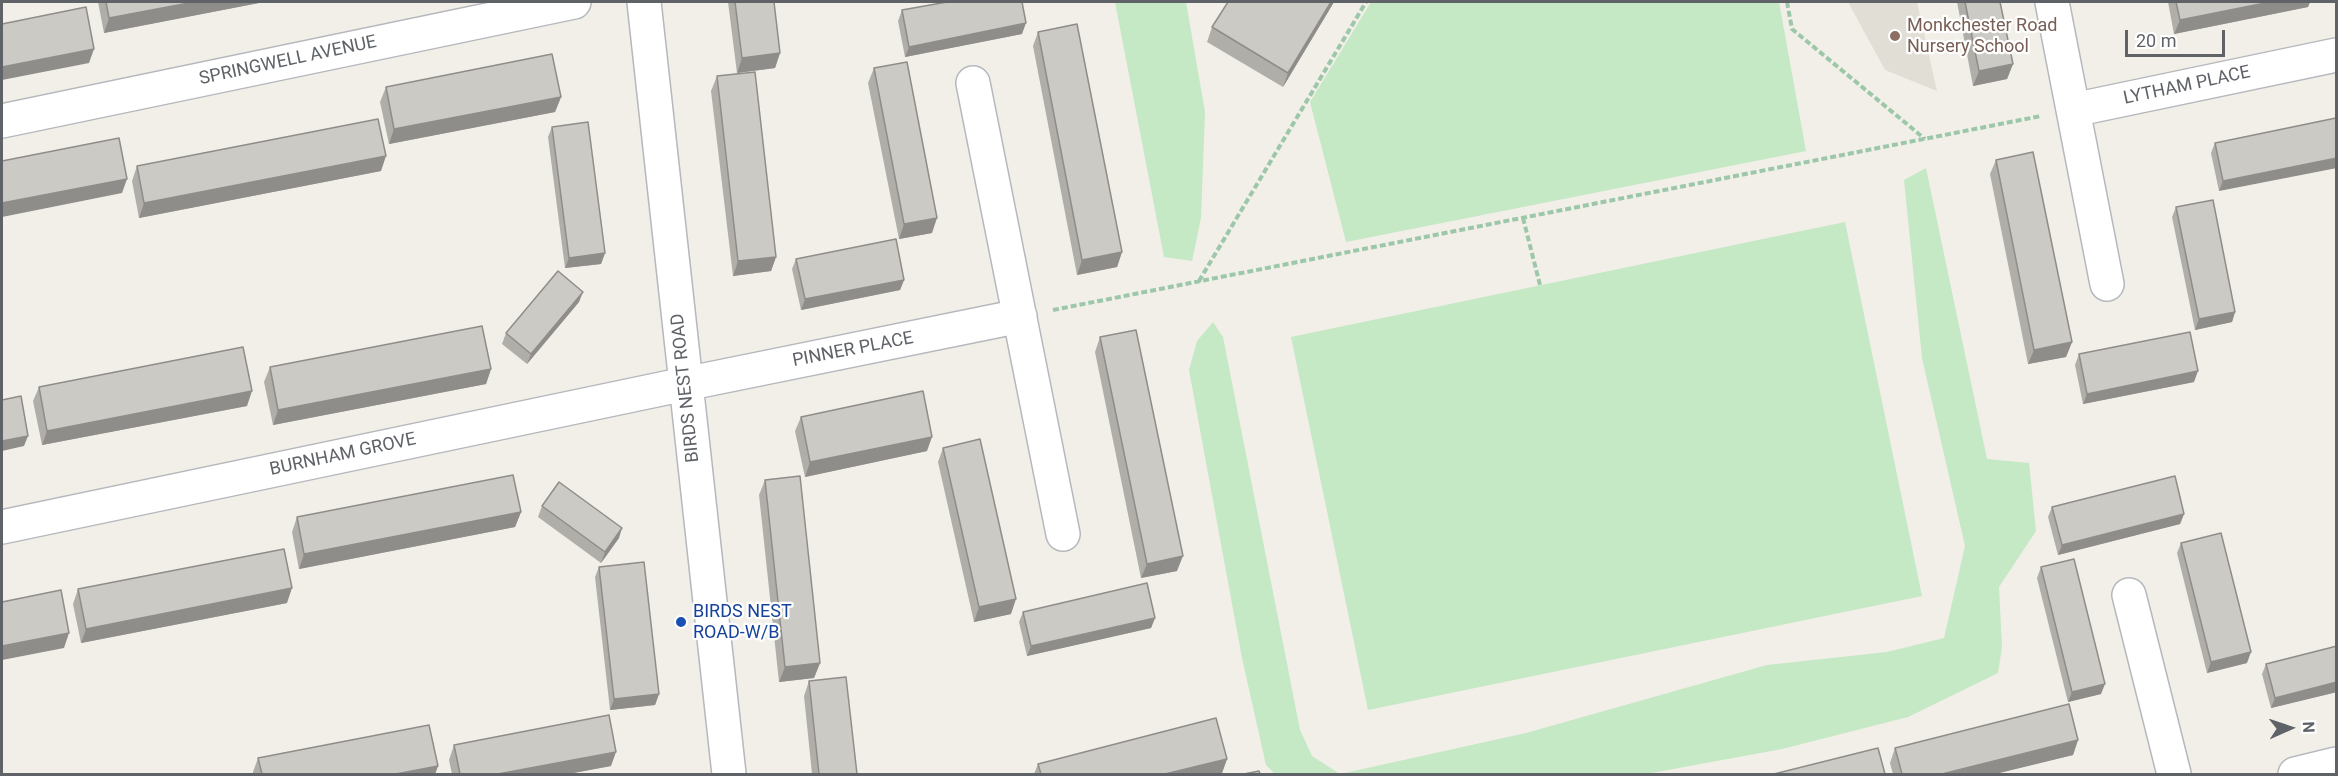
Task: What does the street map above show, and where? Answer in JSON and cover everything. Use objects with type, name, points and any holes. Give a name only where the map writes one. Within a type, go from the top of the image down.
[{"type":"street","name":"SPRINGWELL AVENUE","points":[[2,121],[574,2]]},
{"type":"street","name":"BIRDS NEST ROAD","points":[[644,2],[729,774]]},
{"type":"street","points":[[2052,2],[2107,285]]},
{"type":"street","name":"LYTHAM PLACE","points":[[2073,110],[2337,55]]},
{"type":"street","points":[[973,83],[1063,534]]},
{"type":"street","name":"PINNER PLACE","points":[[685,384],[1020,316]]},
{"type":"street","name":"BURNHAM GROVE","points":[[2,527],[685,384]]},
{"type":"street","points":[[2129,595],[2174,774]]},
{"type":"street","points":[[2295,774],[2337,764]]},
{"type":"path","points":[[1199,281],[1366,2]]},
{"type":"path","points":[[1787,2],[1792,29],[1925,139]]},
{"type":"path","points":[[1020,316],[2073,110]]},
{"type":"path","points":[[1523,218],[1540,285]]},
{"type":"shaded area","name":"Monkchester Road Nursery School","points":[[1848,2],[1917,2],[1937,91],[1885,70]]},
{"type":"green space","points":[[1115,2],[1186,2],[1205,112],[1201,218],[1192,261],[1164,257]]},
{"type":"green space","points":[[1371,2],[1779,2],[1806,151],[1346,242],[1310,102]]},
{"type":"green space","points":[[1926,168],[1987,459],[2029,463],[2036,531],[1999,587],[2002,647],[1998,673],[1908,717],[1782,749],[1646,774],[1340,774],[1526,733],[1767,665],[1887,652],[1944,638],[1965,546],[1922,358],[1904,180]]},
{"type":"green space","points":[[1845,222],[1922,596],[1368,710],[1291,337]]},
{"type":"green space","points":[[1213,322],[1223,337],[1300,730],[1312,756],[1340,774],[1275,774],[1266,765],[1242,658],[1189,370],[1197,341]]},
{"type":"building","points":[[106,2],[194,2],[109,18]]},
{"type":"building","points":[[735,2],[774,2],[780,53],[742,58]]},
{"type":"building","points":[[947,2],[1022,2],[1026,23],[909,47],[902,10]]},
{"type":"building","points":[[1228,2],[1331,2],[1288,73],[1212,27]]},
{"type":"building","points":[[1965,2],[2000,2],[2013,64],[1979,71]]},
{"type":"building","points":[[2176,2],[2270,2],[2180,20]]},
{"type":"building","points":[[86,7],[94,49],[2,67],[2,24]]},
{"type":"building","points":[[1077,24],[1122,252],[1082,260],[1038,32]]},
{"type":"building","points":[[552,54],[561,97],[394,129],[386,87]]},
{"type":"building","points":[[907,62],[937,218],[904,224],[874,68]]},
{"type":"building","points":[[755,72],[776,257],[738,261],[717,76]]},
{"type":"building","points":[[2336,118],[2337,158],[2223,181],[2215,143]]},
{"type":"building","points":[[378,119],[386,156],[144,203],[137,166]]},
{"type":"building","points":[[588,122],[605,253],[569,258],[552,127]]},
{"type":"building","points":[[119,138],[127,179],[2,203],[2,161]]},
{"type":"building","points":[[2033,152],[2072,342],[2034,350],[1996,160]]},
{"type":"building","points":[[2213,200],[2235,312],[2199,319],[2176,207]]},
{"type":"building","points":[[896,239],[904,280],[805,299],[796,259]]},
{"type":"building","points":[[558,271],[583,292],[531,354],[506,333]]},
{"type":"building","points":[[482,326],[491,369],[278,410],[270,367]]},
{"type":"building","points":[[1136,330],[1183,556],[1147,564],[1100,337]]},
{"type":"building","points":[[2190,332],[2198,371],[2087,394],[2079,354]]},
{"type":"building","points":[[243,347],[252,391],[47,431],[39,387]]},
{"type":"building","points":[[923,391],[932,437],[810,462],[801,417]]},
{"type":"building","points":[[21,396],[28,436],[2,441],[2,400]]},
{"type":"building","points":[[980,439],[1016,599],[979,607],[943,448]]},
{"type":"building","points":[[513,475],[521,512],[304,554],[297,517]]},
{"type":"building","points":[[800,476],[820,663],[785,667],[765,480]]},
{"type":"building","points":[[2175,476],[2184,514],[2062,545],[2052,507]]},
{"type":"building","points":[[559,482],[622,528],[605,552],[542,506]]},
{"type":"building","points":[[2221,533],[2251,652],[2211,662],[2181,543]]},
{"type":"building","points":[[284,549],[292,588],[86,629],[78,589]]},
{"type":"building","points":[[2074,559],[2105,684],[2072,692],[2041,567]]},
{"type":"building","points":[[644,562],[659,694],[614,699],[599,567]]},
{"type":"building","points":[[1147,583],[1155,618],[1031,646],[1023,612]]},
{"type":"building","points":[[61,590],[69,633],[2,646],[2,602]]},
{"type":"building","points":[[2337,646],[2337,682],[2275,698],[2266,664]]},
{"type":"building","points":[[846,677],[857,774],[819,774],[809,681]]},
{"type":"building","points":[[2069,704],[2078,740],[1942,774],[1902,774],[1895,748]]},
{"type":"building","points":[[609,715],[616,752],[498,774],[460,774],[454,745]]},
{"type":"building","points":[[1216,718],[1227,759],[1165,774],[1041,774],[1038,764]]},
{"type":"building","points":[[429,725],[438,766],[396,774],[262,774],[258,758]]},
{"type":"building","points":[[1878,748],[1885,774],[1774,774]]},
{"type":"building","points":[[1259,771],[1260,774],[1244,774]]},
{"type":"place","name":"Monkchester Road Nursery School","points":[[1895,36]]},
{"type":"place","name":"BIRDS NEST ROAD-W/B","points":[[681,622]]}]
